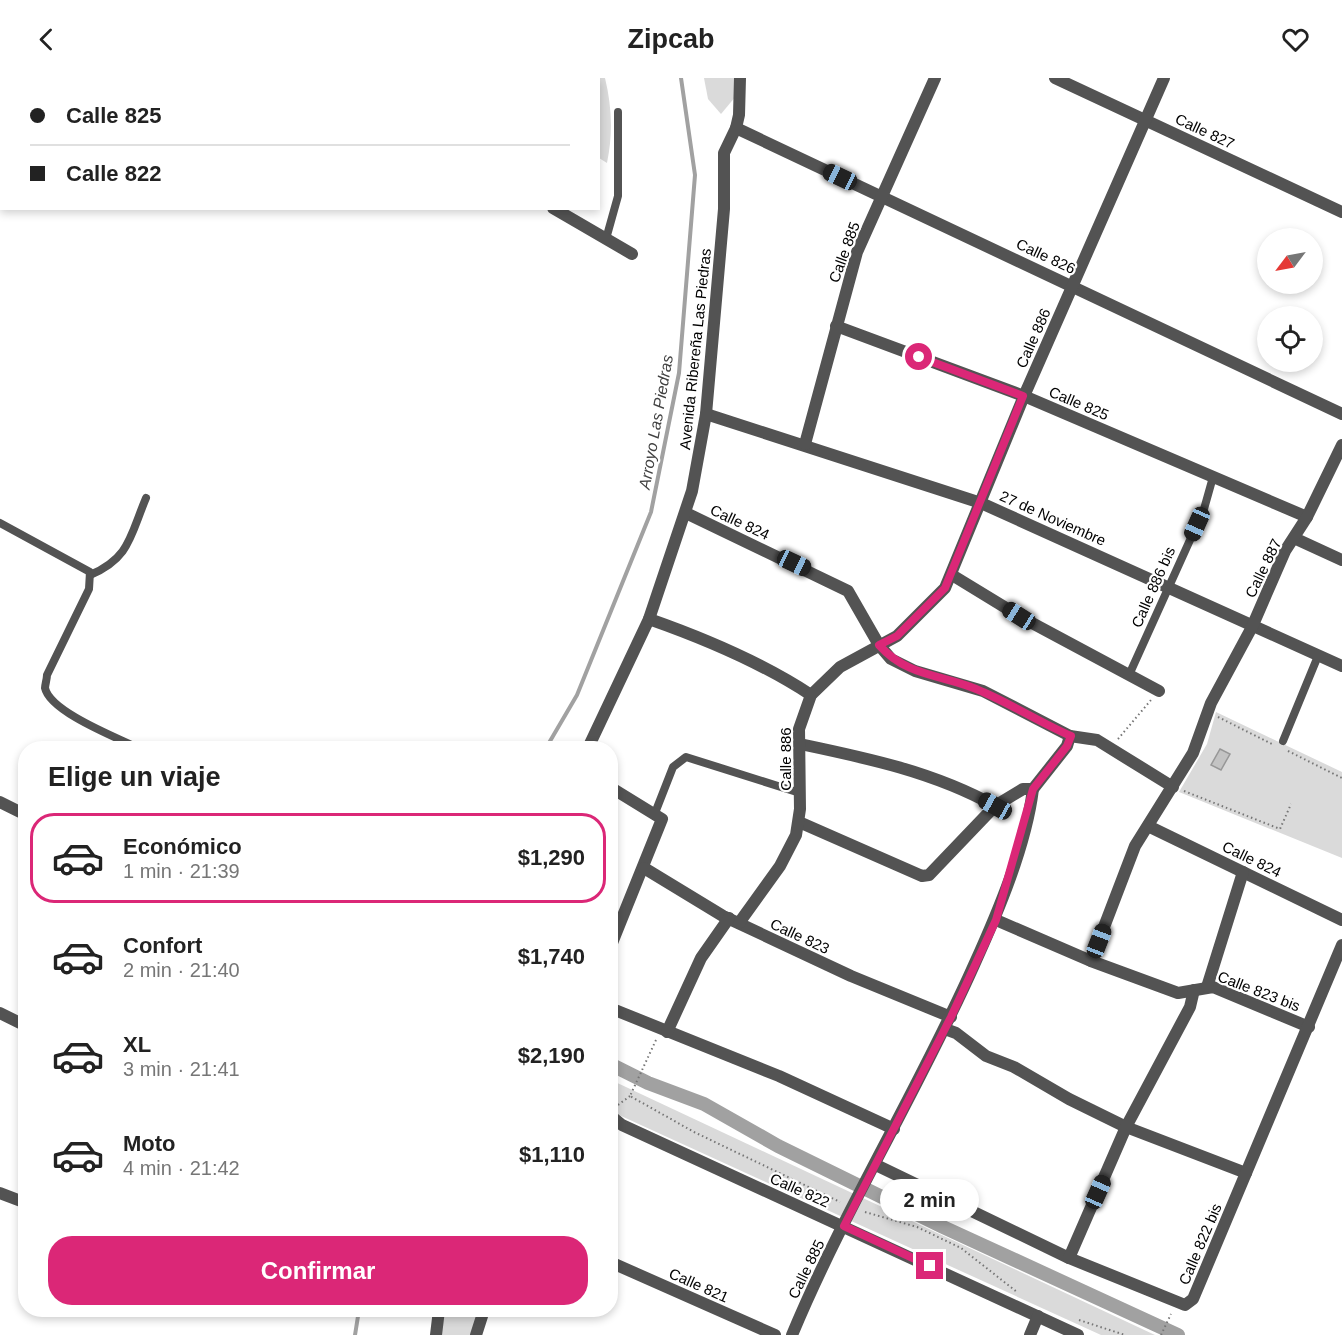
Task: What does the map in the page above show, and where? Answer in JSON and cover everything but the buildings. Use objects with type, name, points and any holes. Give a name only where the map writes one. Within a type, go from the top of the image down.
[{"type":"street","name":"Avenida Ribereña Las Piedras","points":[[591,741],[649,619],[686,513],[706,414],[724,209],[724,153],[736,128],[741,101],[740,78]]},
{"type":"street","name":"Calle 885","points":[[805,444],[857,252],[934,78]]},
{"type":"street","name":"Calle 827","points":[[1054,78],[1342,212]]},
{"type":"street","name":"Calle 886","points":[[664,1031],[701,958],[734,921],[788,853],[799,822],[800,721],[811,695],[840,667],[897,636],[940,594],[952,575],[1023,396],[1164,78]]},
{"type":"street","name":"Calle 826","points":[[736,128],[1073,285],[1342,414]]},
{"type":"street","points":[[556,210],[632,254]]},
{"type":"street","name":"Calle 825","points":[[836,326],[1023,396],[1307,517]]},
{"type":"street","name":"27 de Noviembre","points":[[706,414],[981,502],[1342,666]]},
{"type":"street","name":"Calle 887","points":[[1091,961],[1129,859],[1193,753],[1211,703],[1252,627],[1284,551],[1307,517],[1342,445]]},
{"type":"street","name":"Calle 824","points":[[686,513],[848,591],[879,645],[891,659],[915,671],[983,691],[1071,736],[1097,740],[1173,787]]},
{"type":"street","points":[[1294,538],[1342,560]]},
{"type":"street","points":[[952,575],[1019,616],[1159,691]]},
{"type":"street","points":[[649,619],[696,636],[765,667],[811,695]]},
{"type":"street","points":[[799,822],[922,876],[934,873],[995,806],[1023,789],[1033,789],[1067,746],[1071,736]]},
{"type":"street","points":[[800,744],[887,762],[948,783],[995,806]]},
{"type":"street","name":"Calle 885","points":[[792,1335],[819,1270],[945,1029],[996,920],[1033,789]]},
{"type":"street","points":[[618,792],[662,819],[618,929]]},
{"type":"street","points":[[0,802],[18,811]]},
{"type":"street","name":"Calle 824","points":[[1148,826],[1342,920]]},
{"type":"street","name":"Calle 823","points":[[644,868],[734,921],[851,976],[951,1017]]},
{"type":"street","points":[[1207,987],[1243,872]]},
{"type":"street","name":"Calle 823 bis","points":[[996,920],[1091,961],[1178,993],[1207,987],[1309,1028]]},
{"type":"street","name":"Calle 822 bis","points":[[873,1170],[1069,1258],[1185,1305],[1193,1299],[1342,945]]},
{"type":"street","points":[[1069,1258],[1126,1126],[1190,1007],[1194,990]]},
{"type":"street","points":[[618,1011],[779,1076],[894,1129]]},
{"type":"street","points":[[0,1013],[18,1022]]},
{"type":"street","points":[[945,1029],[956,1033],[986,1056],[1014,1067],[1069,1099],[1126,1126],[1246,1173]]},
{"type":"street","name":"Calle 822","points":[[618,1118],[622,1125],[1078,1335]]},
{"type":"street","points":[[0,1193],[18,1200]]},
{"type":"street","name":"Calle 821","points":[[618,1266],[776,1335]]},
{"type":"street","points":[[1030,1335],[1038,1316]]},
{"type":"street","points":[[436,1335],[438,1317]]},
{"type":"street","points":[[476,1335],[481,1317]]},
{"type":"lane","points":[[606,239],[618,196],[618,112]]},
{"type":"lane","name":"Calle 886 bis","points":[[1129,675],[1204,509],[1213,477]]},
{"type":"lane","points":[[90,575],[110,566],[121,556],[146,498]]},
{"type":"lane","points":[[0,523],[82,566],[90,575],[88,590],[47,675],[45,688],[50,698],[63,710],[124,741]]},
{"type":"lane","points":[[1283,741],[1318,656]]},
{"type":"lane","points":[[655,813],[673,767],[686,757],[800,794]]},
{"type":"path","points":[[1110,748],[1159,691]]},
{"type":"path","points":[[1173,787],[1280,829],[1291,804]]},
{"type":"path","points":[[618,1107],[631,1094],[664,1031]]},
{"type":"path","points":[[631,1094],[694,1132],[855,1204],[917,1227],[962,1248],[1018,1293]]},
{"type":"path","points":[[1161,1335],[1170,1316]]},
{"type":"path","points":[[1070,1318],[1125,1335]]},
{"type":"shaded area","points":[[600,78],[605,78],[611,120],[607,163],[600,159]]},
{"type":"shaded area","points":[[704,78],[735,78],[736,96],[721,114],[708,99]]},
{"type":"shaded area","points":[[1216,712],[1342,772],[1342,858],[1179,792],[1207,744]]},
{"type":"shaded area","points":[[618,1083],[1155,1335],[1101,1335],[619,1115]]},
{"type":"shaded area","points":[[444,1317],[478,1317],[473,1335],[441,1335]]},
{"type":"waterway","name":"Arroyo Las Piedras","points":[[550,741],[577,695],[651,512],[679,373],[695,175],[681,78]]},
{"type":"waterway","points":[[618,1068],[648,1083],[704,1104],[778,1146],[943,1227],[1178,1335]]},
{"type":"waterway","name":"Arroyo Las Piedras","points":[[355,1335],[358,1317]]},
{"type":"route","points":[[919,357],[1023,396],[945,588],[897,636],[879,645],[891,659],[915,671],[983,691],[1071,736],[1067,746],[1033,789],[996,920],[987,935],[951,1017],[844,1226],[930,1266]]}]
